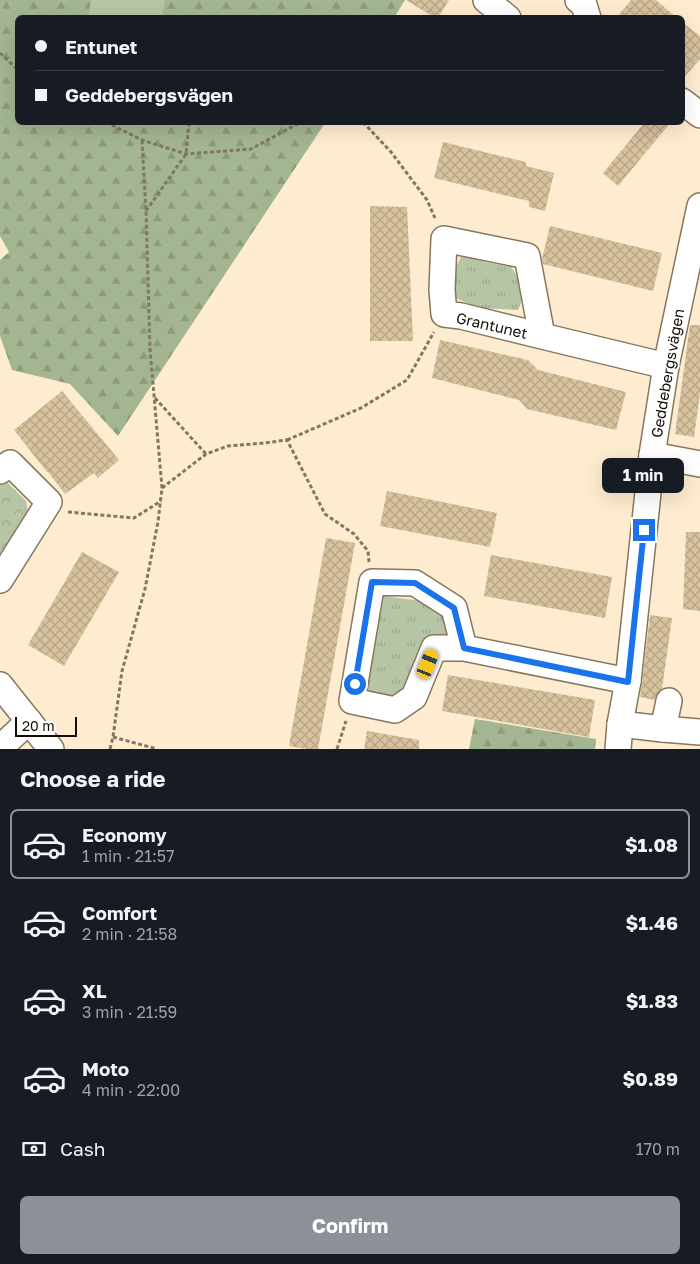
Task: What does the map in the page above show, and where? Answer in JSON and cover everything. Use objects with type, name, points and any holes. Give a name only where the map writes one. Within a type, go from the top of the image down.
[{"type":"street","points":[[486,0],[504,15]]},
{"type":"street","points":[[578,0],[584,5],[587,15]]},
{"type":"street","points":[[685,104],[700,116]]},
{"type":"street","name":"Geddebergsvägen","points":[[618,749],[620,724],[628,682],[652,455],[666,366],[700,206]]},
{"type":"street","name":"Grantunet","points":[[542,336],[527,256],[444,239],[442,290],[444,314],[461,316],[542,336],[666,366]]},
{"type":"street","points":[[652,455],[700,464]]},
{"type":"street","points":[[0,471],[10,463],[49,502],[0,580]]},
{"type":"street","points":[[464,648],[454,608],[415,583],[372,582],[352,702],[395,710],[414,697],[434,648],[464,648],[628,682]]},
{"type":"street","points":[[0,685],[50,749]]},
{"type":"street","points":[[663,730],[669,701]]},
{"type":"street","points":[[0,748],[29,721]]},
{"type":"street","points":[[620,724],[663,730],[700,732]]},
{"type":"path","points":[[0,53],[15,67]]},
{"type":"path","points":[[112,125],[142,140],[186,154],[251,149],[295,125]]},
{"type":"path","points":[[146,211],[186,154],[189,125]]},
{"type":"path","points":[[366,125],[392,152],[427,200],[444,239]]},
{"type":"path","points":[[110,749],[122,671],[145,589],[162,488],[150,348],[142,140]]},
{"type":"path","points":[[162,488],[206,454],[228,446],[287,440],[361,408],[407,380],[444,314]]},
{"type":"path","points":[[154,398],[206,454]]},
{"type":"path","points":[[287,440],[324,514],[354,534],[368,550],[372,582]]},
{"type":"path","points":[[44,510],[134,518],[161,500]]},
{"type":"path","points":[[337,749],[352,702]]},
{"type":"path","points":[[113,737],[157,749]]},
{"type":"green space","points":[[0,0],[405,0],[396,15],[15,15],[15,125],[324,125],[118,436],[70,384],[12,370],[0,336],[0,260],[9,252],[0,236]]},
{"type":"green space","points":[[91,0],[165,0],[162,15],[88,15]]},
{"type":"green space","points":[[462,255],[511,267],[523,287],[523,297],[518,310],[479,308],[455,298],[453,272]]},
{"type":"green space","points":[[7,482],[26,501],[28,512],[0,565],[0,485]]},
{"type":"green space","points":[[384,596],[429,602],[442,606],[454,633],[403,697],[384,700],[369,694],[365,685],[376,608]]},
{"type":"green space","points":[[475,719],[596,739],[595,749],[469,749]]},
{"type":"building","points":[[406,0],[449,0],[440,15],[430,15]]},
{"type":"building","points":[[631,0],[656,0],[674,15],[618,15]]},
{"type":"building","points":[[685,24],[700,36],[700,59],[685,76]]},
{"type":"building","points":[[643,125],[669,125],[618,186],[603,173]]},
{"type":"building","points":[[443,142],[526,162],[526,166],[554,173],[545,211],[529,207],[529,201],[434,178]]},
{"type":"building","points":[[370,206],[407,207],[413,341],[370,341]]},
{"type":"building","points":[[550,226],[662,253],[653,291],[543,264],[542,259]]},
{"type":"building","points":[[690,325],[700,325],[700,393],[694,437],[675,434]]},
{"type":"building","points":[[440,340],[528,360],[538,370],[626,392],[616,430],[527,409],[519,400],[432,378]]},
{"type":"building","points":[[62,391],[119,460],[98,478],[94,473],[65,494],[14,430]]},
{"type":"building","points":[[387,491],[497,513],[490,547],[380,526]]},
{"type":"building","points":[[686,532],[700,532],[700,611],[683,609]]},
{"type":"building","points":[[326,538],[355,543],[318,749],[307,749],[289,746]]},
{"type":"building","points":[[82,552],[119,572],[64,666],[28,645]]},
{"type":"building","points":[[491,555],[612,577],[605,618],[484,596]]},
{"type":"building","points":[[650,615],[672,618],[662,689],[658,692],[655,700],[640,697]]},
{"type":"building","points":[[448,675],[595,700],[589,737],[442,711]]},
{"type":"building","points":[[367,731],[419,740],[419,749],[364,749]]},
{"type":"route","points":[[355,684],[372,582],[415,583],[454,608],[464,648],[628,682],[644,530]]}]
